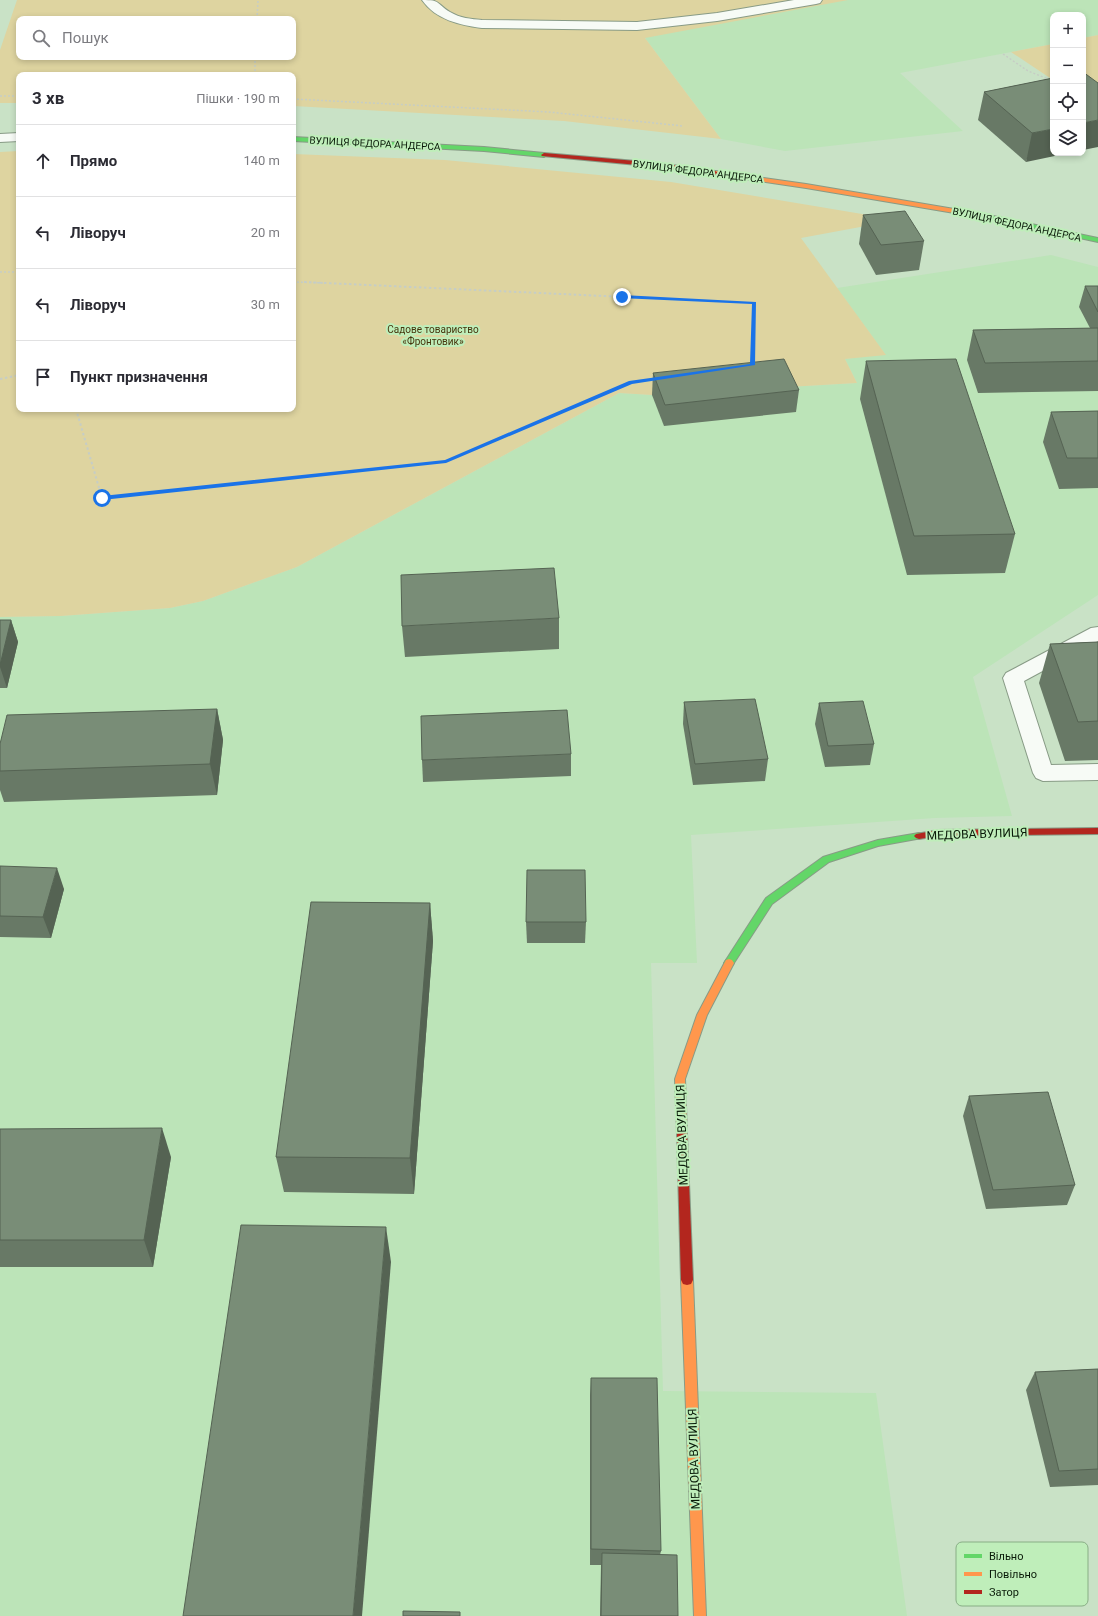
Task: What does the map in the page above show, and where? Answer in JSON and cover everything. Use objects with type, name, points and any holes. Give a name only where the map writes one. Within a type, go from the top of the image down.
[{"type":"street","points":[[0,138],[16,138]]},
{"type":"street","name":"ВУЛИЦЯ ФЕДОРА АНДЕРСА","points":[[296,139],[484,149],[659,165],[806,186],[985,216],[1098,240]]},
{"type":"street","name":"МЕДОВА ВУЛИЦЯ","points":[[700,1616],[680,1079],[702,1015],[728,964],[769,901],[826,859],[878,843],[938,833],[1098,831]]},
{"type":"lane","points":[[428,0],[446,15],[461,20],[482,24],[637,26],[717,17],[816,0]]},
{"type":"lane","points":[[1098,633],[1013,678],[1043,773],[1098,772]]},
{"type":"path","points":[[257,16],[258,0]]},
{"type":"path","points":[[1003,54],[1028,71],[1050,80]]},
{"type":"path","points":[[254,72],[255,60]]},
{"type":"path","points":[[0,96],[16,96]]},
{"type":"path","points":[[296,99],[549,112],[683,126]]},
{"type":"path","points":[[0,272],[16,272]]},
{"type":"path","points":[[296,282],[754,303],[752,365],[745,366]]},
{"type":"path","points":[[0,379],[16,376]]},
{"type":"path","points":[[77,412],[102,498],[446,461],[631,382],[661,378]]},
{"type":"shaded area","points":[[408,0],[1098,0],[1098,35],[1086,37],[1086,12],[1050,12],[1050,45],[900,73],[963,131],[785,151],[721,139],[645,38]]},
{"type":"shaded area","points":[[1051,255],[1098,267],[1098,595],[973,677],[1012,816],[935,818],[691,835],[697,963],[651,963],[663,1391],[876,1393],[907,1616],[0,1616],[0,617],[61,616],[170,608],[203,601],[297,567],[619,393],[652,395],[857,383],[845,359],[885,354],[837,288]]},
{"type":"green space","points":[[17,0],[848,0],[645,38],[721,139],[564,121],[296,106],[296,72],[16,72],[16,103],[0,103],[0,50]]},
{"type":"green space","points":[[1098,35],[1098,111],[1086,103],[1086,37]]},
{"type":"green space","points":[[1050,45],[1050,78],[1011,52]]},
{"type":"green space","name":"Садове товариство «Фронтовик»","points":[[16,151],[16,412],[296,412],[296,154],[445,160],[671,182],[898,220],[801,238],[886,355],[845,359],[857,383],[652,395],[619,393],[297,567],[203,601],[170,608],[61,616],[0,617],[0,152]]},
{"type":"building","points":[[1086,74],[1098,83],[1098,120],[1086,122]]},
{"type":"building","points":[[1050,79],[1050,130],[1032,133],[984,92]]},
{"type":"building","points":[[905,211],[924,241],[881,245],[863,215]]},
{"type":"building","points":[[1085,286],[1098,286],[1098,312]]},
{"type":"building","points":[[1098,328],[1098,361],[985,363],[973,330]]},
{"type":"building","points":[[784,359],[799,390],[665,405],[653,373]]},
{"type":"building","points":[[956,359],[1015,534],[914,536],[866,361]]},
{"type":"building","points":[[1098,411],[1098,458],[1067,458],[1051,412]]},
{"type":"building","points":[[554,568],[559,618],[402,626],[401,575]]},
{"type":"building","points":[[0,620],[11,620],[0,665]]},
{"type":"building","points":[[1098,642],[1098,721],[1078,722],[1050,644]]},
{"type":"building","points":[[755,699],[768,759],[695,764],[684,702]]},
{"type":"building","points":[[863,701],[874,744],[828,746],[819,703]]},
{"type":"building","points":[[217,709],[210,764],[0,771],[0,744],[7,715]]},
{"type":"building","points":[[567,710],[571,754],[422,760],[421,716]]},
{"type":"building","points":[[0,866],[57,868],[43,917],[0,916]]},
{"type":"building","points":[[527,870],[585,870],[586,922],[526,922]]},
{"type":"building","points":[[311,902],[430,903],[410,1158],[276,1157]]},
{"type":"building","points":[[1048,1092],[1075,1185],[993,1190],[969,1096]]},
{"type":"building","points":[[162,1128],[144,1240],[0,1240],[0,1129]]},
{"type":"building","points":[[241,1225],[386,1227],[353,1616],[183,1616]]},
{"type":"building","points":[[1098,1369],[1098,1469],[1059,1471],[1035,1372]]},
{"type":"building","points":[[591,1378],[657,1378],[661,1551],[591,1549]]},
{"type":"building","points":[[602,1553],[677,1555],[678,1616],[601,1616]]},
{"type":"building","points":[[403,1611],[460,1612],[460,1616],[403,1616]]},
{"type":"traffic: fast","points":[[296,139],[484,149],[544,155]]},
{"type":"traffic: fast","points":[[984,216],[1098,240]]},
{"type":"traffic: fast","points":[[729,963],[769,901],[826,859],[878,843],[919,836]]},
{"type":"traffic: slow","points":[[715,173],[806,186],[984,216]]},
{"type":"traffic: slow","points":[[682,1134],[680,1079],[702,1015],[729,963]]},
{"type":"traffic: slow","points":[[687,1280],[700,1616]]},
{"type":"traffic: jam","points":[[544,155],[659,165],[715,173]]},
{"type":"traffic: jam","points":[[919,836],[938,833],[1098,831]]},
{"type":"traffic: jam","points":[[682,1134],[687,1280]]},
{"type":"route","points":[[102,498],[446,461],[631,382],[752,365],[754,303],[622,297]]}]
